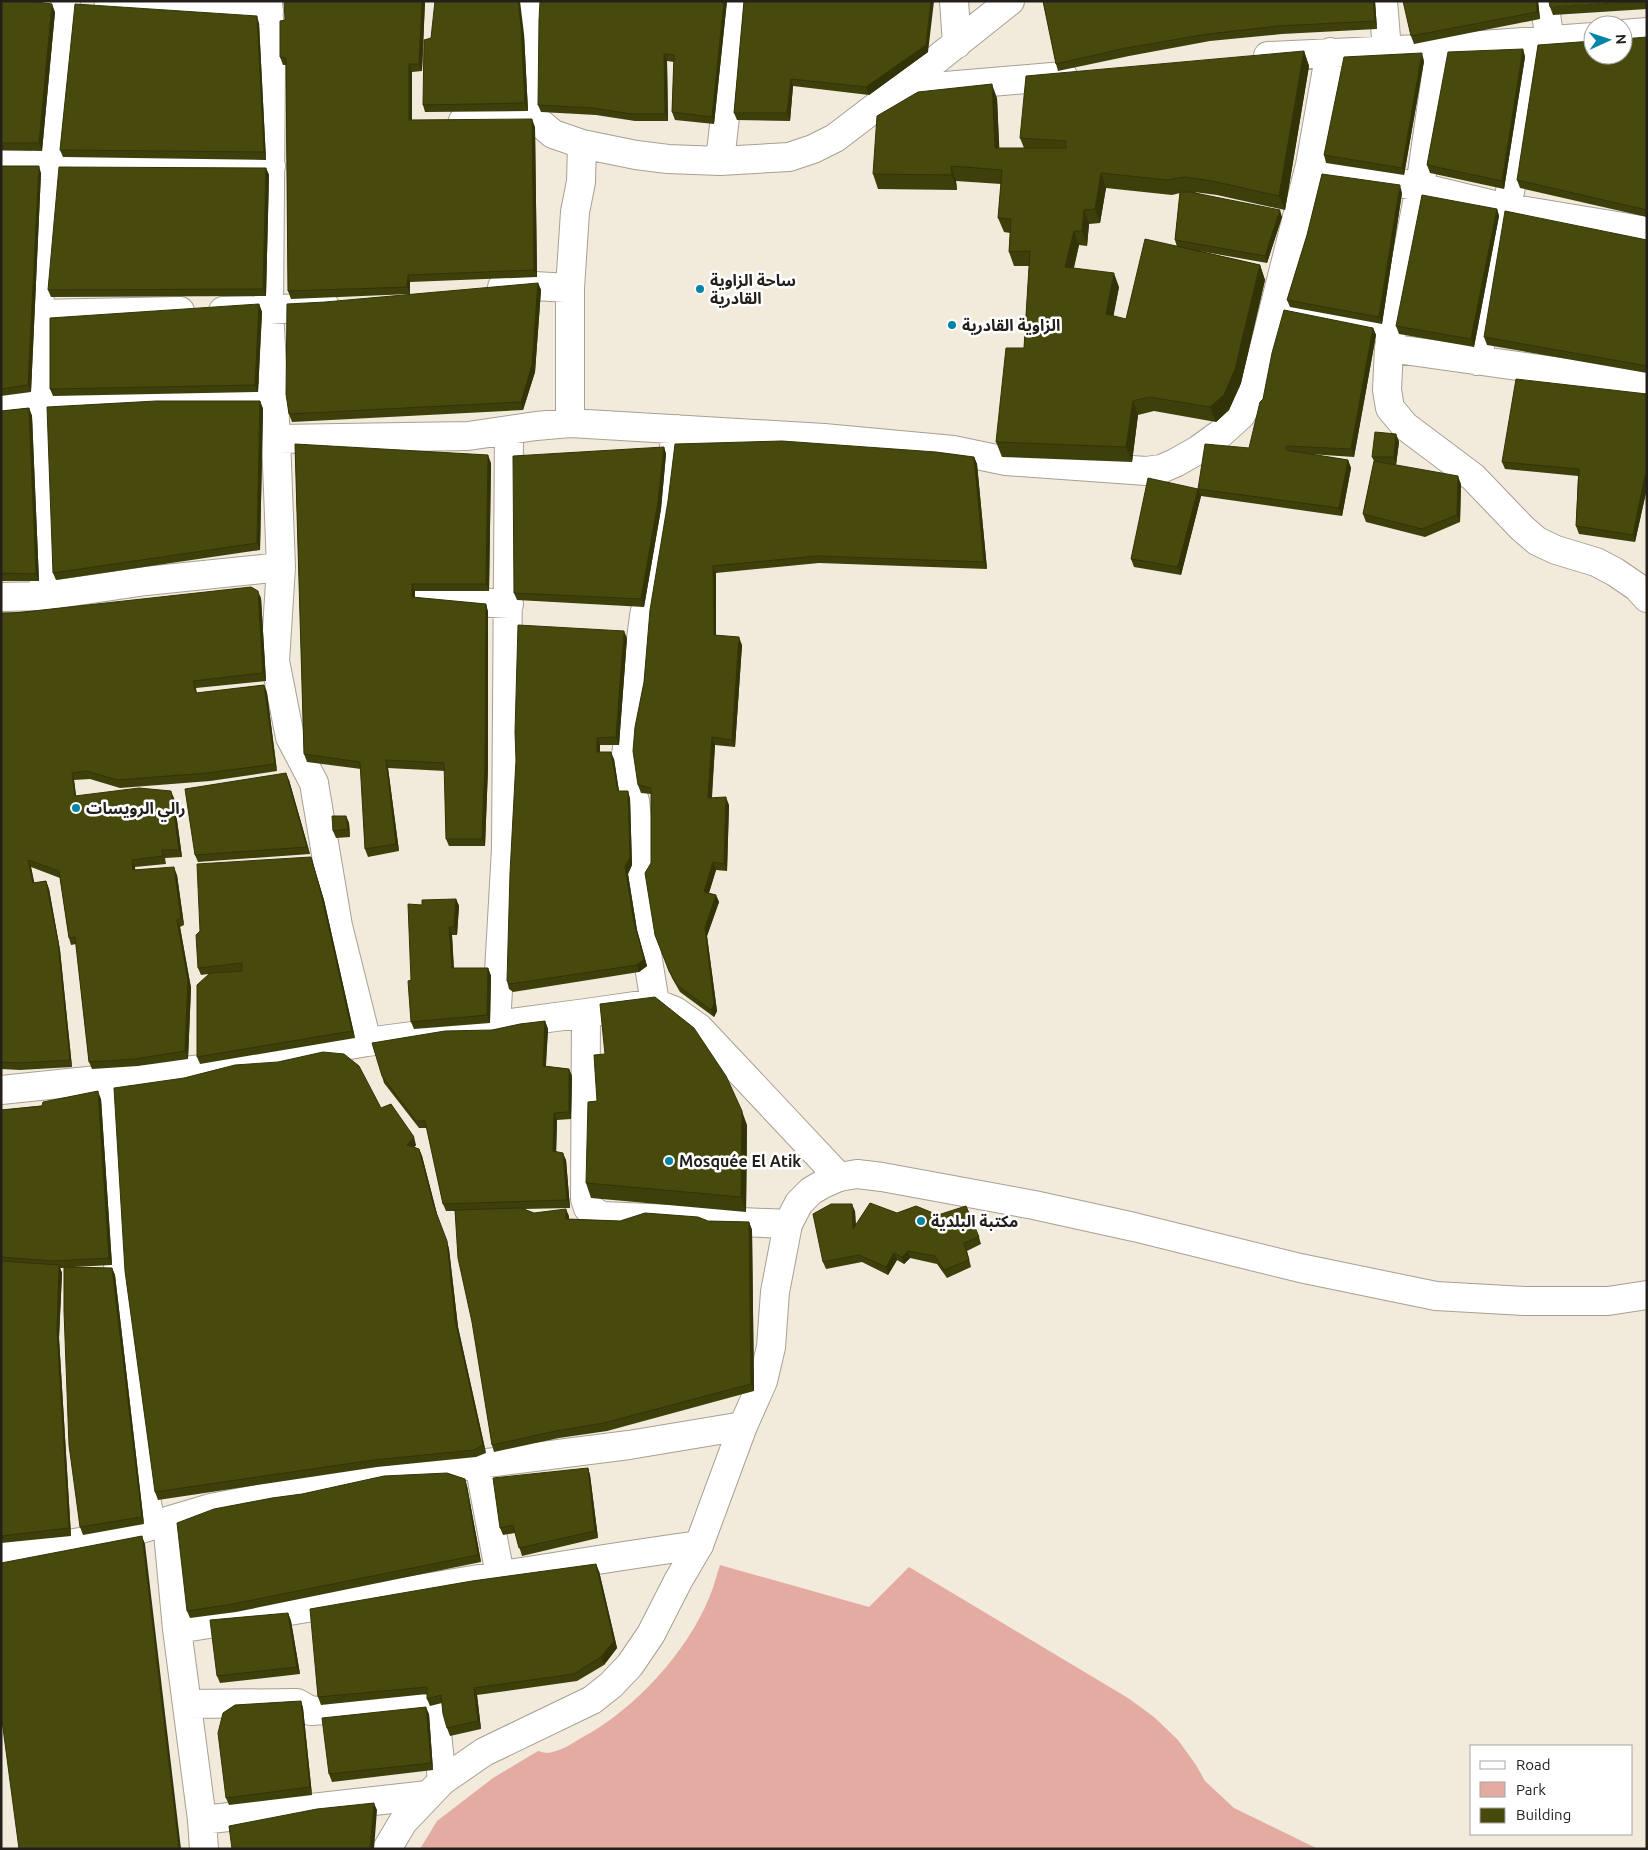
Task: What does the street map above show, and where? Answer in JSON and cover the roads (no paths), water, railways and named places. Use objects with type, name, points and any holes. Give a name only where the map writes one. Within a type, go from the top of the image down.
[{"type":"street","points":[[526,1],[534,118]]},
{"type":"street","points":[[720,161],[738,1]]},
{"type":"street","points":[[954,1],[957,44]]},
{"type":"street","points":[[435,121],[534,118],[553,134],[582,144],[668,159],[720,161],[789,157],[813,149],[835,138],[1010,1]]},
{"type":"street","points":[[1383,1],[1388,50]]},
{"type":"street","points":[[1477,361],[1507,208],[1544,41],[1544,1]]},
{"type":"street","points":[[44,596],[39,314],[44,166],[65,4]]},
{"type":"street","points":[[38,5],[268,6],[271,60],[269,310],[281,567],[275,661],[290,737],[314,783],[338,926],[367,1042]]},
{"type":"street","points":[[1633,33],[1647,32]]},
{"type":"street","points":[[1246,57],[1440,48],[1583,38]]},
{"type":"street","points":[[1440,48],[1420,187],[1390,339],[1387,390],[1390,408],[1405,426],[1473,477],[1537,541],[1556,550],[1596,562],[1630,582],[1647,598]]},
{"type":"street","points":[[276,440],[468,436],[570,423],[824,438],[954,450],[1006,461],[1122,470],[1146,471],[1161,469],[1198,450],[1220,434],[1241,415],[1253,392],[1310,165],[1330,52]]},
{"type":"street","points":[[898,90],[1085,74]]},
{"type":"street","points":[[570,423],[570,288],[575,212],[582,182],[582,144]]},
{"type":"street","points":[[1,165],[271,166]]},
{"type":"street","points":[[1310,165],[1420,187],[1507,208],[1647,231]]},
{"type":"street","points":[[476,290],[516,285],[570,288]]},
{"type":"street","points":[[39,314],[269,310],[347,304]]},
{"type":"street","points":[[1275,307],[1477,361],[1647,384]]},
{"type":"street","points":[[1,407],[134,398],[274,398]]},
{"type":"street","points":[[655,1003],[641,898],[635,801],[626,779],[624,764],[644,616],[677,428]]},
{"type":"street","points":[[496,1025],[506,849],[509,430]]},
{"type":"street","points":[[1,597],[44,596],[146,582],[281,567]]},
{"type":"street","points":[[428,599],[509,604]]},
{"type":"street","points":[[1,1090],[222,1067],[367,1042],[655,1003],[675,1011],[699,1028],[839,1177]]},
{"type":"street","points":[[586,1013],[586,1199],[588,1208],[602,1216],[788,1224]]},
{"type":"street","points":[[105,1078],[113,1206],[136,1436],[159,1524],[177,1629],[202,1820],[204,1849]]},
{"type":"street","points":[[387,1849],[403,1822],[435,1788],[484,1752],[592,1700],[611,1685],[630,1665],[651,1634],[699,1545],[743,1426],[763,1381],[769,1356],[775,1292],[788,1224],[799,1202],[811,1191],[839,1177],[857,1174],[882,1177],[1034,1205],[1134,1227],[1326,1274],[1436,1296],[1524,1301],[1608,1301],[1647,1295]]},
{"type":"street","points":[[1,1555],[118,1536],[211,1508],[267,1497],[479,1464],[629,1445],[743,1426]]},
{"type":"street","points":[[479,1464],[500,1575]]},
{"type":"street","points":[[177,1629],[344,1603],[500,1575],[699,1545]]},
{"type":"street","points":[[187,1704],[297,1702],[312,1711],[409,1705],[419,1707],[436,1714],[435,1788]]},
{"type":"street","points":[[202,1820],[435,1788]]},
{"type":"place","name":"ساحة الزاوية القادرية","points":[[700,289]]},
{"type":"place","name":"الزاوية القادرية","points":[[952,325]]},
{"type":"place","name":"رالي الرويسات","points":[[76,808]]},
{"type":"place","name":"Mosquée El Atik","points":[[669,1161]]},
{"type":"place","name":"مكتبة البلدية","points":[[921,1221]]}]
